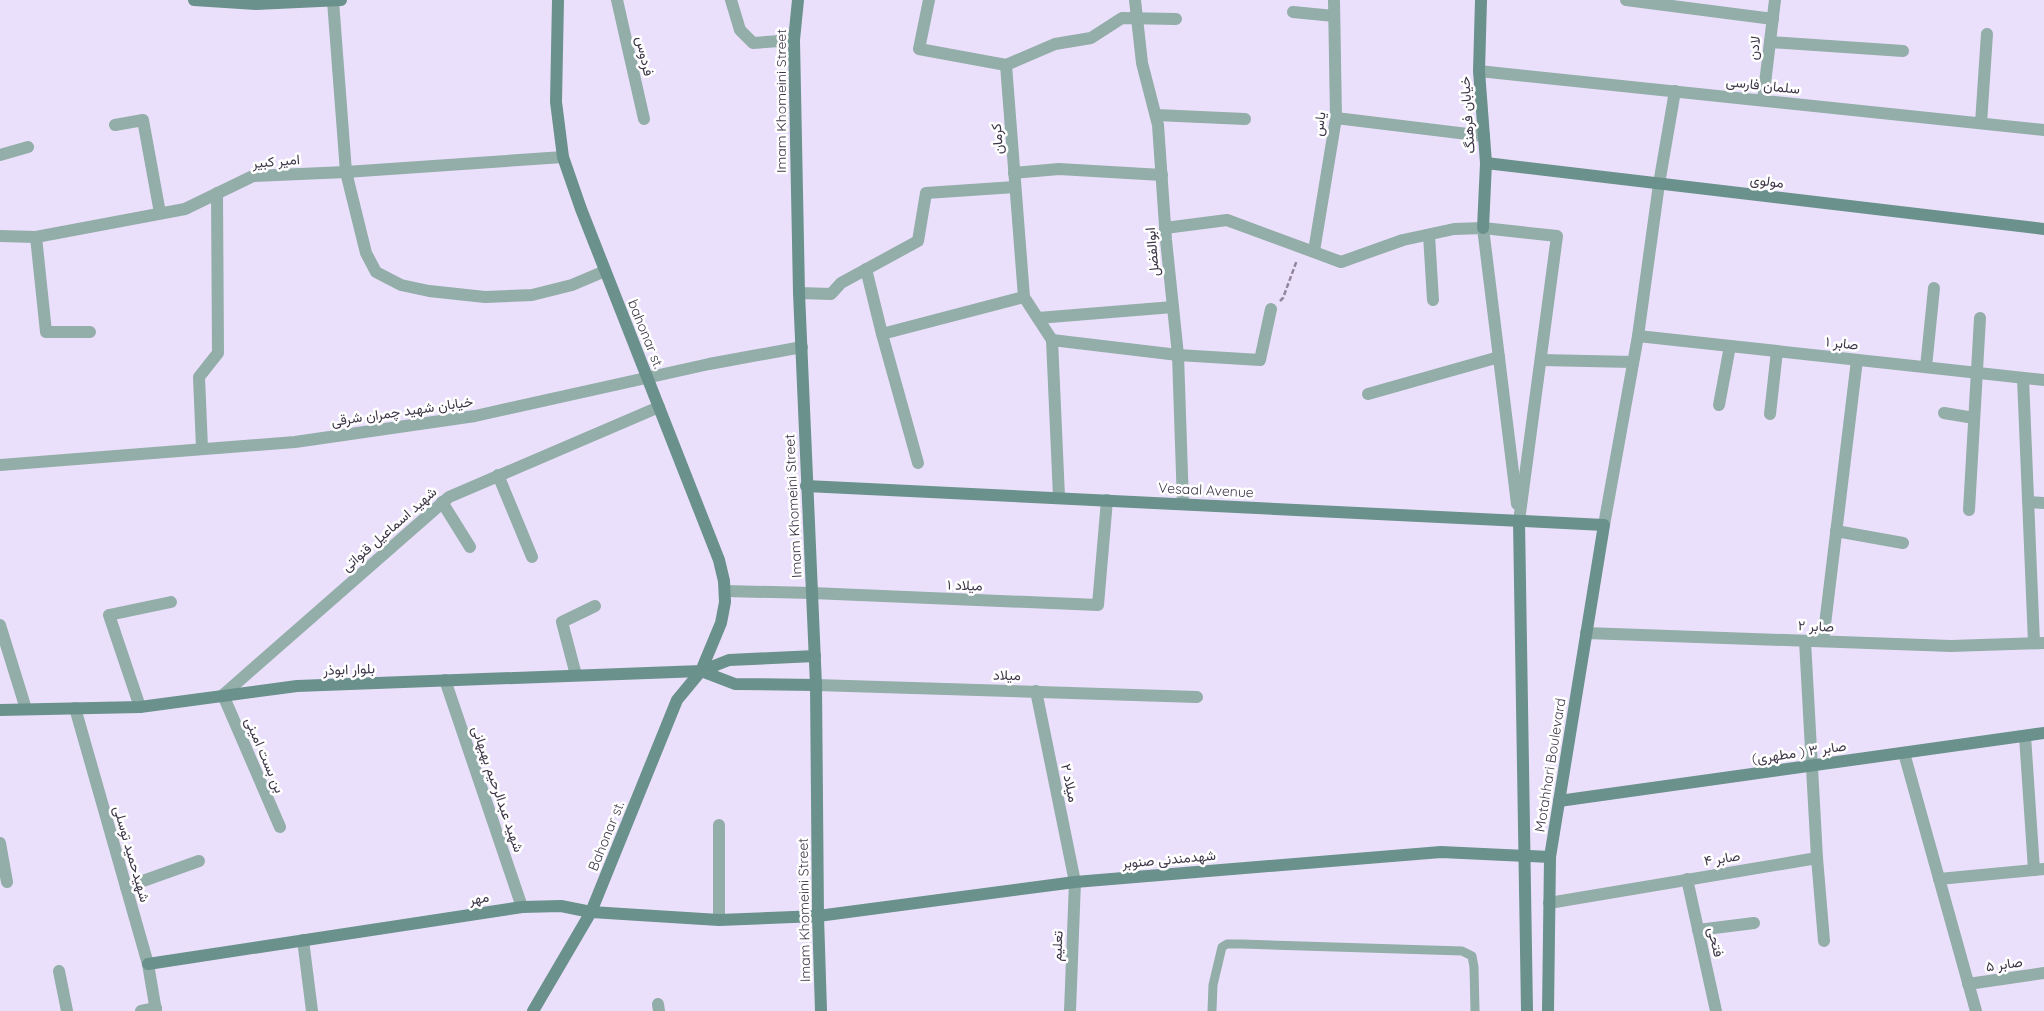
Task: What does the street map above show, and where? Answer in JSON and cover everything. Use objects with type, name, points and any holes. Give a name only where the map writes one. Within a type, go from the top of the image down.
[{"type":"street","points":[[194,0],[256,4],[337,1],[346,172],[366,253],[376,272],[401,285],[462,296],[510,296],[532,295],[572,285],[605,271]]},
{"type":"street","name":"bahonar st.","points":[[558,0],[556,102],[563,157],[581,210],[719,560],[724,581],[725,602],[721,623],[701,671]]},
{"type":"street","name":"فردوس","points":[[617,0],[644,119]]},
{"type":"street","points":[[731,0],[740,30],[753,43],[794,40]]},
{"type":"street","name":"Imam Khomeini Street","points":[[798,0],[794,40],[799,293],[816,685],[818,916],[821,1011]]},
{"type":"street","points":[[929,0],[920,49],[1006,65],[1055,44],[1091,38],[1122,18],[1176,19]]},
{"type":"street","name":"ابوالفضل","points":[[1135,0],[1142,63],[1158,125],[1165,228],[1178,355],[1183,504]]},
{"type":"street","name":"یاس","points":[[1307,249],[1336,118],[1334,0]]},
{"type":"street","name":"خیابان فرهنگ","points":[[1481,0],[1478,71],[1486,163],[1483,228]]},
{"type":"street","points":[[1626,0],[1773,19]]},
{"type":"street","name":"لادن","points":[[1763,100],[1776,0]]},
{"type":"street","points":[[1293,12],[1334,16]]},
{"type":"street","points":[[1981,123],[1987,34]]},
{"type":"street","points":[[1770,42],[1903,51]]},
{"type":"street","name":"کرمان","points":[[1006,65],[1024,298]]},
{"type":"street","name":"سلمان فارسی","points":[[1478,71],[2044,130]]},
{"type":"street","points":[[1604,525],[1638,336],[1659,184],[1675,91]]},
{"type":"street","points":[[1156,115],[1245,119]]},
{"type":"street","points":[[1336,118],[1484,136]]},
{"type":"street","points":[[115,125],[143,120],[160,213]]},
{"type":"street","points":[[0,154],[28,147]]},
{"type":"street","name":"امیر کبیر","points":[[0,236],[36,236],[185,209],[253,176],[346,172],[563,157]]},
{"type":"street","name":"مولوی","points":[[1486,163],[2044,229]]},
{"type":"street","points":[[1014,172],[1060,169],[1162,175]]},
{"type":"street","points":[[799,293],[832,294],[841,283],[918,241],[926,193],[1015,187]]},
{"type":"street","points":[[202,448],[199,377],[218,353],[217,193]]},
{"type":"street","points":[[1165,228],[1226,220],[1341,262],[1403,240],[1454,229],[1483,228],[1557,236],[1519,521]]},
{"type":"street","points":[[1483,228],[1519,521]]},
{"type":"street","points":[[1429,234],[1433,300]]},
{"type":"street","points":[[36,236],[46,332],[90,332]]},
{"type":"street","points":[[866,269],[918,462]]},
{"type":"street","points":[[1926,367],[1934,288]]},
{"type":"street","points":[[882,334],[1024,298],[1052,340],[1059,497]]},
{"type":"street","points":[[1038,318],[1173,307]]},
{"type":"street","points":[[1052,340],[1178,355],[1260,360],[1271,310]]},
{"type":"street","points":[[1969,510],[1980,318]]},
{"type":"street","name":"صابر ۱","points":[[1638,336],[2044,380]]},
{"type":"street","points":[[1719,404],[1730,346]]},
{"type":"street","name":"خیابان شهید چمران شرقی","points":[[0,465],[295,442],[475,416],[709,364],[802,347]]},
{"type":"street","points":[[1770,414],[1777,351]]},
{"type":"street","points":[[1368,394],[1499,357]]},
{"type":"street","points":[[1541,360],[1633,362]]},
{"type":"street","points":[[1823,641],[1857,360]]},
{"type":"street","points":[[2024,378],[2028,502],[2038,574],[2039,643]]},
{"type":"street","name":"شهید اسماعیل قنواتی","points":[[223,695],[448,497],[659,406]]},
{"type":"street","points":[[1944,413],[1974,418]]},
{"type":"street","points":[[498,475],[532,557]]},
{"type":"street","name":"Vesaal Avenue","points":[[806,486],[1604,525]]},
{"type":"street","name":"میلاد ۱","points":[[724,591],[1098,605],[1108,500]]},
{"type":"street","points":[[442,502],[470,546]]},
{"type":"street","points":[[2028,502],[2044,503]]},
{"type":"street","name":"Motahhari Boulevard","points":[[1519,521],[1527,1011]]},
{"type":"street","name":"Motahhari Boulevard","points":[[1548,1011],[1550,857],[1604,525]]},
{"type":"street","points":[[1836,531],[1903,543]]},
{"type":"street","points":[[140,707],[109,616],[171,602]]},
{"type":"street","points":[[576,675],[562,622],[595,606]]},
{"type":"street","points":[[0,625],[26,710]]},
{"type":"street","name":"صابر ۲","points":[[1586,633],[1951,646],[2039,643]]},
{"type":"street","points":[[1805,641],[1816,858],[1824,941]]},
{"type":"street","points":[[701,671],[729,660],[815,656]]},
{"type":"street","points":[[701,671],[736,684],[816,685]]},
{"type":"street","name":"بلوار ابوذر","points":[[0,710],[140,707],[297,686],[701,671]]},
{"type":"street","name":"Bahonar st.","points":[[533,1011],[591,912],[677,700],[701,671]]},
{"type":"street","name":"شهید عبدالرحیم بهبهانی","points":[[445,680],[522,907]]},
{"type":"street","name":"میلاد","points":[[816,685],[1197,697]]},
{"type":"street","name":"میلاد ۲","points":[[1036,691],[1075,882]]},
{"type":"street","name":"بن بست امینی","points":[[223,695],[280,827]]},
{"type":"street","name":"شهیدحمید توسلی","points":[[75,708],[148,964],[156,1009]]},
{"type":"street","name":"صابر ۳ ( مطهری)","points":[[1559,801],[2044,733]]},
{"type":"street","points":[[1939,879],[2039,869],[2025,736]]},
{"type":"street","points":[[1904,753],[1976,1011]]},
{"type":"street","points":[[718,920],[719,825]]},
{"type":"street","points":[[0,843],[7,882]]},
{"type":"street","name":"شهدمندنی صنوبر","points":[[818,916],[1075,882],[1440,852],[1550,857]]},
{"type":"street","name":"صابر ۴","points":[[1549,903],[1816,858]]},
{"type":"street","points":[[126,888],[199,861]]},
{"type":"street","name":"فتحی","points":[[1687,879],[1716,1011]]},
{"type":"street","name":"تعلیم","points":[[1070,1011],[1075,882]]},
{"type":"street","name":"مهر","points":[[148,964],[522,907],[561,906],[591,912],[718,920],[818,916]]},
{"type":"street","points":[[1698,930],[1754,923]]},
{"type":"street","points":[[303,940],[312,1011]]},
{"type":"street","points":[[60,971],[67,1011]]},
{"type":"street","name":"صابر ۵","points":[[1968,984],[2044,973]]},
{"type":"street","points":[[141,1011],[156,1009]]},
{"type":"lane","points":[[1212,1011],[1213,985],[1218,957],[1222,947],[1227,944],[1462,951],[1472,956],[1475,1011]]},
{"type":"path","points":[[1271,310],[1282,298],[1307,249]]}]
